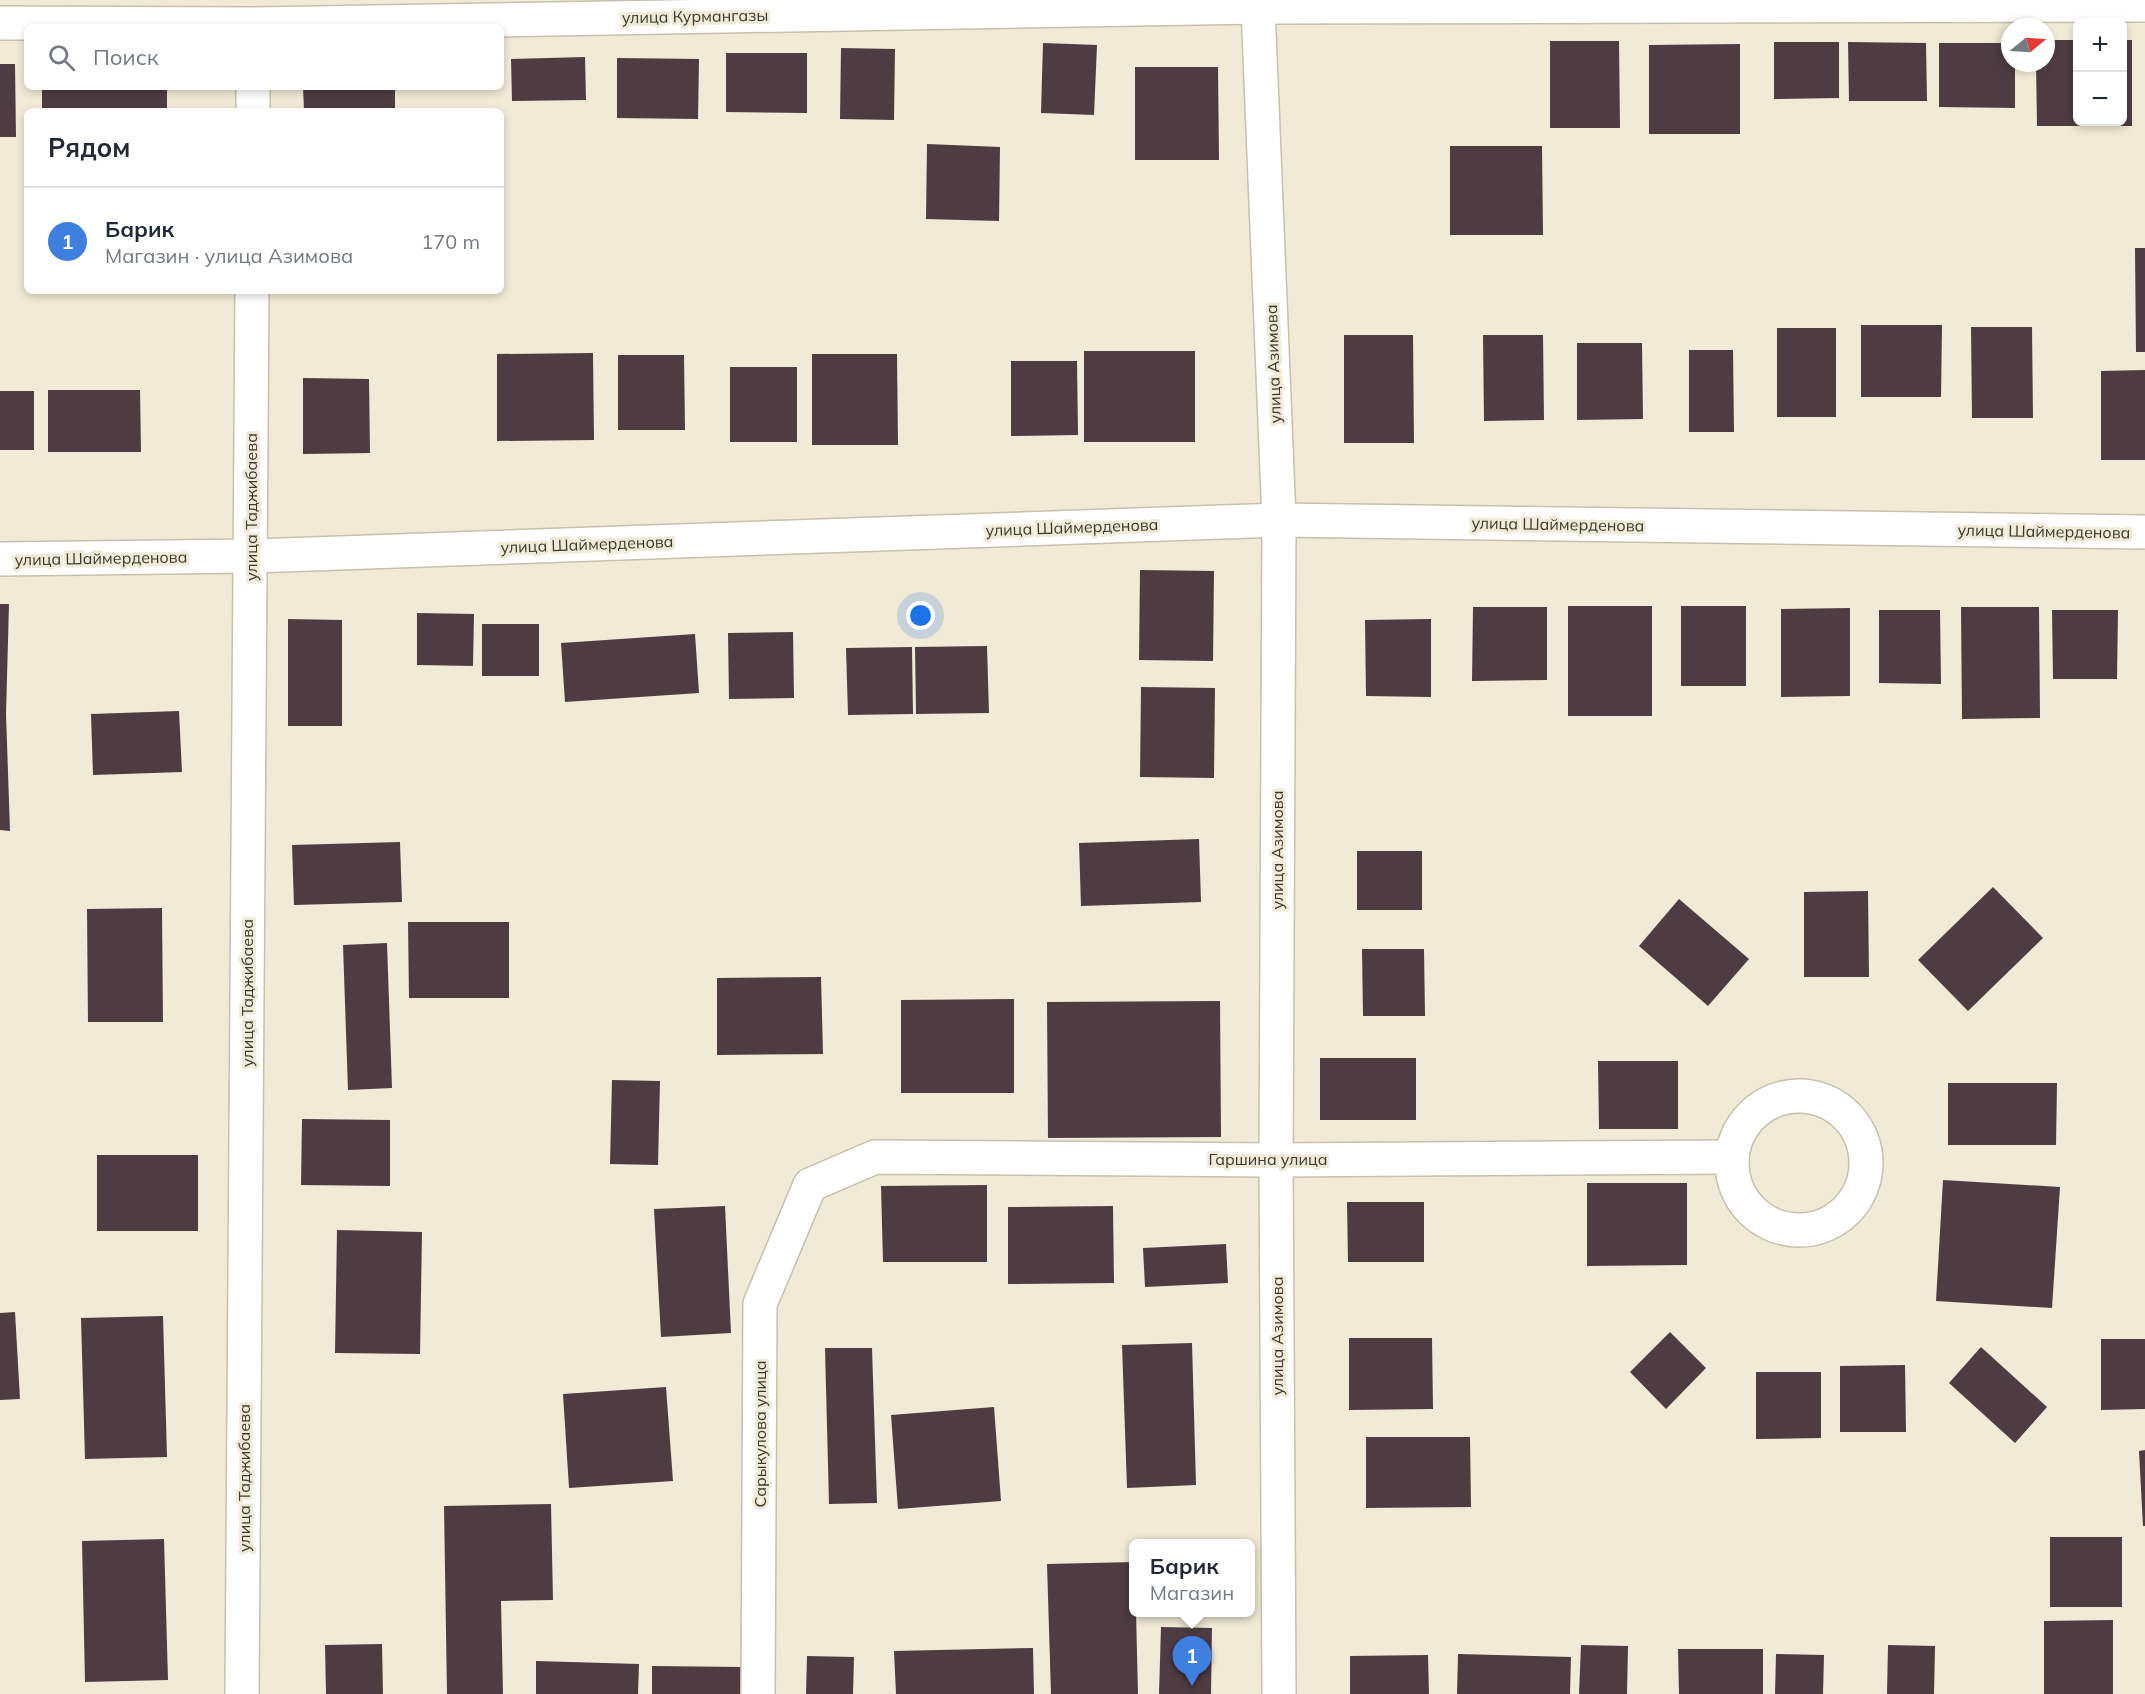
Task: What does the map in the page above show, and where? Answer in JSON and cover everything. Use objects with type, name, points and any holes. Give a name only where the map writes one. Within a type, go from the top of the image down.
[{"type":"street","name":"улица Курмангазы","points":[[0,23],[253,17],[1258,7],[2145,5]]},
{"type":"street","name":"улица Азимова","points":[[1258,7],[1279,520],[1276,1160],[1279,1694]]},
{"type":"street","points":[[253,90],[253,108]]},
{"type":"street","name":"улица Таджибаева","points":[[242,1694],[252,294]]},
{"type":"street","name":"улица Шаймерденова","points":[[0,559],[251,556],[1279,520],[2145,532]]},
{"type":"street","points":[[1808,1095],[1848,1114],[1865,1144],[1867,1175],[1845,1214],[1809,1231],[1766,1224],[1740,1198],[1731,1157],[1740,1127],[1773,1100],[1808,1095]]},
{"type":"street","name":"Гаршина улица","points":[[810,1185],[875,1157],[1276,1160],[1731,1157]]},
{"type":"street","name":"Сарыкулова улица","points":[[758,1694],[760,1304],[810,1185]]},
{"type":"building","points":[[2055,40],[2073,40],[2073,126],[2037,126],[2036,72],[2055,72]]},
{"type":"building","points":[[2127,40],[2132,40],[2132,126],[2127,126]]},
{"type":"building","points":[[1550,41],[1619,41],[1620,128],[1550,128]]},
{"type":"building","points":[[1774,42],[1839,42],[1839,98],[1774,99]]},
{"type":"building","points":[[1848,42],[1926,43],[1927,101],[1849,101]]},
{"type":"building","points":[[1043,43],[1097,45],[1094,115],[1041,113]]},
{"type":"building","points":[[1939,43],[2001,43],[2001,72],[2015,72],[2015,108],[1939,107]]},
{"type":"building","points":[[1740,44],[1740,134],[1649,134],[1649,45]]},
{"type":"building","points":[[841,48],[895,49],[894,120],[840,119]]},
{"type":"building","points":[[726,53],[807,53],[807,113],[726,112]]},
{"type":"building","points":[[585,57],[586,100],[512,101],[511,59]]},
{"type":"building","points":[[617,58],[699,59],[698,119],[617,118]]},
{"type":"building","points":[[0,64],[15,64],[16,137],[0,137]]},
{"type":"building","points":[[1135,67],[1218,67],[1219,160],[1135,160]]},
{"type":"building","points":[[42,90],[167,90],[167,108],[42,108]]},
{"type":"building","points":[[303,90],[395,90],[395,108],[304,108]]},
{"type":"building","points":[[927,144],[1000,147],[999,221],[926,219]]},
{"type":"building","points":[[1450,146],[1542,146],[1543,235],[1450,235]]},
{"type":"building","points":[[2135,248],[2145,248],[2145,352],[2136,352]]},
{"type":"building","points":[[1861,325],[1942,325],[1941,397],[1861,397]]},
{"type":"building","points":[[1971,327],[2032,327],[2033,418],[1972,418]]},
{"type":"building","points":[[1777,328],[1836,328],[1836,417],[1777,417]]},
{"type":"building","points":[[1344,335],[1413,335],[1414,443],[1344,443]]},
{"type":"building","points":[[1483,335],[1543,335],[1544,420],[1484,421]]},
{"type":"building","points":[[1577,343],[1642,343],[1643,419],[1577,420]]},
{"type":"building","points":[[1689,350],[1733,350],[1734,432],[1689,432]]},
{"type":"building","points":[[1084,351],[1195,351],[1195,442],[1084,442]]},
{"type":"building","points":[[593,353],[594,440],[497,441],[497,354]]},
{"type":"building","points":[[812,354],[897,354],[898,445],[812,445]]},
{"type":"building","points":[[618,355],[684,355],[685,430],[618,430]]},
{"type":"building","points":[[1011,361],[1077,361],[1078,435],[1011,436]]},
{"type":"building","points":[[730,367],[797,367],[797,442],[730,442]]},
{"type":"building","points":[[2145,370],[2145,460],[2101,460],[2101,371]]},
{"type":"building","points":[[303,378],[369,379],[370,453],[303,454]]},
{"type":"building","points":[[48,390],[140,390],[141,452],[48,452]]},
{"type":"building","points":[[0,391],[34,391],[34,450],[0,450]]},
{"type":"building","points":[[1140,570],[1214,571],[1213,661],[1139,660]]},
{"type":"building","points":[[0,604],[9,604],[6,714],[10,831],[0,830]]},
{"type":"building","points":[[1568,606],[1652,606],[1652,716],[1568,716]]},
{"type":"building","points":[[1681,606],[1746,606],[1746,686],[1681,686]]},
{"type":"building","points":[[1473,607],[1547,607],[1547,680],[1472,681]]},
{"type":"building","points":[[1961,607],[2039,607],[2040,718],[1962,719]]},
{"type":"building","points":[[1850,608],[1850,696],[1781,697],[1781,609]]},
{"type":"building","points":[[1879,610],[1940,610],[1941,684],[1879,683]]},
{"type":"building","points":[[2052,610],[2118,610],[2117,679],[2053,679]]},
{"type":"building","points":[[417,613],[474,614],[473,666],[417,665]]},
{"type":"building","points":[[288,619],[342,620],[342,726],[288,726]]},
{"type":"building","points":[[1431,619],[1431,697],[1366,696],[1365,620]]},
{"type":"building","points":[[482,624],[539,624],[539,676],[482,676]]},
{"type":"building","points":[[793,632],[794,698],[729,699],[728,633]]},
{"type":"building","points":[[695,634],[699,693],[565,702],[561,643]]},
{"type":"building","points":[[987,646],[989,713],[916,714],[915,647]]},
{"type":"building","points":[[912,647],[913,714],[848,715],[846,648]]},
{"type":"building","points":[[1141,687],[1215,688],[1214,778],[1140,777]]},
{"type":"building","points":[[179,711],[182,772],[93,775],[91,714]]},
{"type":"building","points":[[1199,839],[1201,902],[1081,906],[1079,843]]},
{"type":"building","points":[[400,842],[402,902],[294,905],[292,845]]},
{"type":"building","points":[[1357,851],[1422,851],[1422,910],[1357,910]]},
{"type":"building","points":[[1993,887],[2043,938],[1968,1011],[1918,960]]},
{"type":"building","points":[[1868,891],[1869,977],[1804,977],[1804,892]]},
{"type":"building","points":[[1679,899],[1749,959],[1708,1006],[1639,946]]},
{"type":"building","points":[[162,908],[163,1022],[88,1022],[87,909]]},
{"type":"building","points":[[408,922],[509,922],[509,998],[409,998]]},
{"type":"building","points":[[387,943],[392,1088],[348,1090],[343,945]]},
{"type":"building","points":[[1362,949],[1424,949],[1425,1016],[1363,1016]]},
{"type":"building","points":[[821,977],[823,1054],[717,1055],[717,978]]},
{"type":"building","points":[[1014,999],[1014,1093],[901,1093],[901,1000]]},
{"type":"building","points":[[1220,1001],[1221,1137],[1048,1138],[1047,1002]]},
{"type":"building","points":[[1320,1058],[1416,1058],[1416,1120],[1320,1120]]},
{"type":"building","points":[[1598,1061],[1678,1061],[1678,1129],[1599,1129]]},
{"type":"building","points":[[612,1080],[660,1081],[658,1165],[610,1164]]},
{"type":"building","points":[[1948,1083],[2057,1083],[2056,1145],[1948,1145]]},
{"type":"building","points":[[302,1119],[390,1120],[390,1186],[301,1185]]},
{"type":"building","points":[[97,1155],[198,1155],[198,1231],[97,1231]]},
{"type":"building","points":[[1943,1180],[2060,1187],[2052,1308],[1936,1301]]},
{"type":"building","points":[[1587,1183],[1687,1183],[1687,1265],[1587,1266]]},
{"type":"building","points":[[987,1185],[987,1262],[883,1262],[881,1186]]},
{"type":"building","points":[[1347,1202],[1424,1202],[1424,1262],[1348,1262]]},
{"type":"building","points":[[725,1206],[731,1333],[661,1337],[654,1209]]},
{"type":"building","points":[[1113,1206],[1114,1283],[1008,1284],[1008,1207]]},
{"type":"building","points":[[337,1230],[422,1232],[420,1354],[335,1353]]},
{"type":"building","points":[[1226,1244],[1228,1283],[1145,1287],[1143,1248]]},
{"type":"building","points":[[15,1312],[20,1399],[0,1400],[0,1313]]},
{"type":"building","points":[[163,1316],[167,1457],[85,1459],[81,1318]]},
{"type":"building","points":[[1670,1332],[1706,1368],[1666,1409],[1630,1372]]},
{"type":"building","points":[[1349,1338],[1432,1338],[1433,1409],[1349,1410]]},
{"type":"building","points":[[2101,1339],[2145,1339],[2145,1409],[2101,1410]]},
{"type":"building","points":[[1192,1343],[1196,1485],[1127,1488],[1122,1345]]},
{"type":"building","points":[[1981,1347],[2047,1407],[2015,1443],[1949,1383]]},
{"type":"building","points":[[825,1348],[872,1348],[877,1503],[829,1504]]},
{"type":"building","points":[[1905,1365],[1906,1432],[1840,1432],[1840,1366]]},
{"type":"building","points":[[1756,1372],[1821,1372],[1821,1438],[1756,1439]]},
{"type":"building","points":[[666,1387],[673,1481],[569,1488],[563,1394]]},
{"type":"building","points":[[994,1407],[1001,1501],[898,1509],[891,1415]]},
{"type":"building","points":[[1366,1437],[1470,1437],[1471,1507],[1366,1508]]},
{"type":"building","points":[[2145,1450],[2145,1526],[2143,1526],[2139,1451]]},
{"type":"building","points":[[551,1504],[553,1600],[501,1601],[503,1694],[447,1694],[444,1506]]},
{"type":"building","points":[[2050,1537],[2122,1537],[2122,1607],[2050,1607]]},
{"type":"building","points":[[164,1539],[168,1680],[85,1682],[82,1541]]},
{"type":"building","points":[[1129,1562],[1129,1617],[1136,1617],[1138,1694],[1051,1694],[1047,1564]]},
{"type":"building","points":[[2113,1620],[2113,1694],[2044,1694],[2044,1621]]},
{"type":"building","points":[[1161,1627],[1212,1628],[1211,1694],[1159,1694]]},
{"type":"building","points":[[382,1644],[383,1694],[326,1694],[325,1645]]},
{"type":"building","points":[[1581,1645],[1628,1646],[1627,1694],[1579,1694]]},
{"type":"building","points":[[1888,1645],[1935,1646],[1934,1694],[1887,1694]]},
{"type":"building","points":[[1033,1648],[1034,1694],[896,1694],[894,1651]]},
{"type":"building","points":[[1678,1649],[1763,1649],[1763,1694],[1679,1694]]},
{"type":"building","points":[[1458,1654],[1571,1657],[1570,1694],[1457,1694]]},
{"type":"building","points":[[1776,1654],[1824,1655],[1823,1694],[1775,1694]]},
{"type":"building","points":[[1428,1655],[1429,1694],[1350,1694],[1350,1656]]},
{"type":"building","points":[[807,1656],[854,1657],[853,1694],[806,1694]]},
{"type":"building","points":[[536,1661],[639,1664],[638,1694],[536,1694]]},
{"type":"building","points":[[652,1666],[741,1667],[740,1694],[652,1694]]},
{"type":"place","name":"Барик","points":[[1192,1686]]}]
